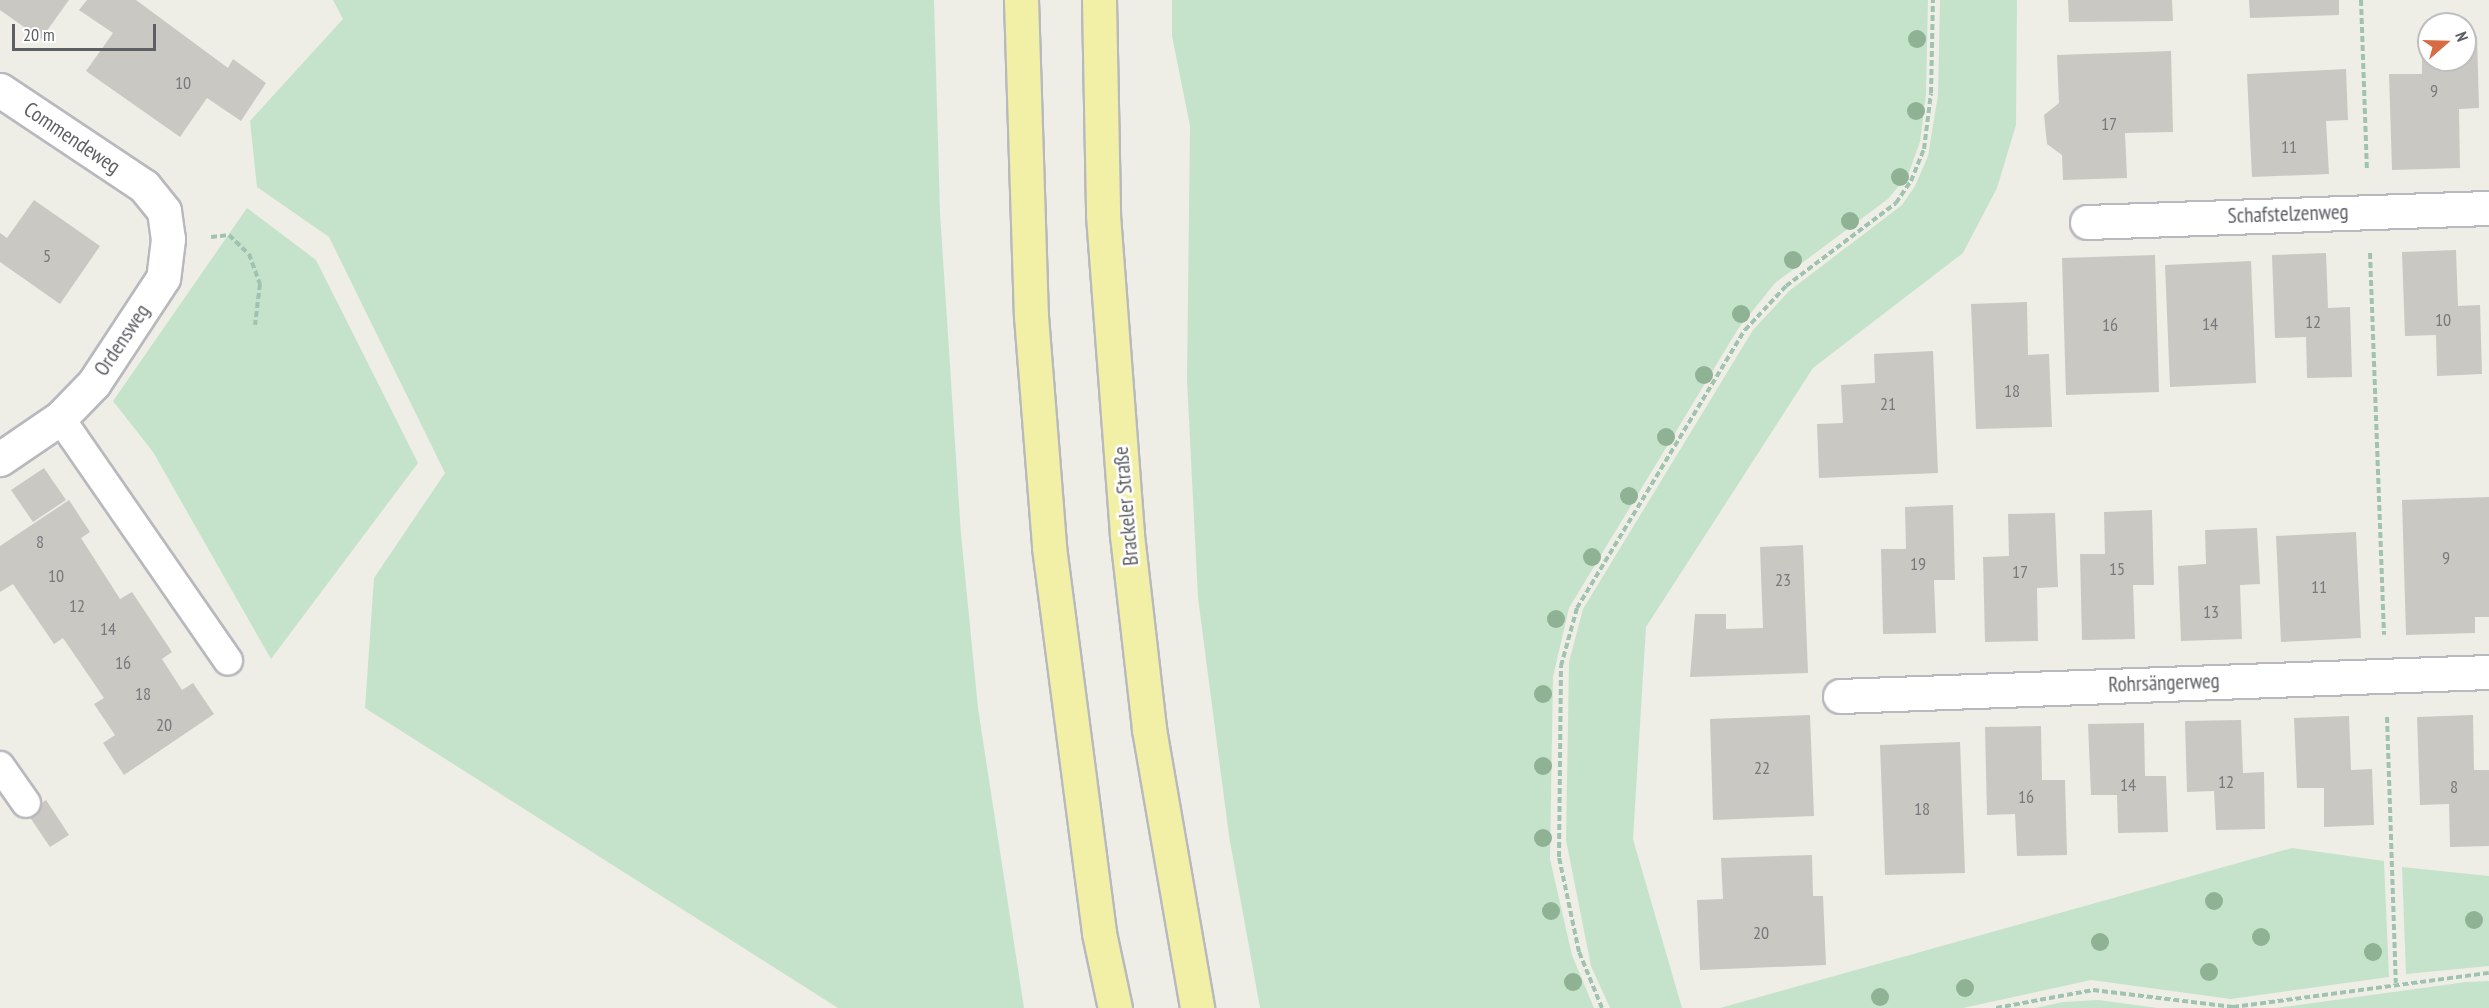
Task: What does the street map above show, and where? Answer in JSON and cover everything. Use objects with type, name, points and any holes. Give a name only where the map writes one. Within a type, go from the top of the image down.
[{"type":"highway","points":[[1021,0],[1030,304],[1049,547],[1098,922],[1115,1008]]},
{"type":"highway","name":"Brackeler Straße","points":[[1099,0],[1103,214],[1127,535],[1149,729],[1197,1008]]},
{"type":"street","name":"Commendeweg","points":[[0,90],[144,186]]},
{"type":"street","name":"Ordensweg","points":[[0,459],[60,417],[93,383],[163,278],[168,240],[164,211],[144,186]]},
{"type":"street","name":"Schafstelzenweg","points":[[2087,222],[2489,208]]},
{"type":"street","name":"Rohrsängerweg","points":[[1840,696],[2489,672]]},
{"type":"lane","points":[[60,417],[228,661]]},
{"type":"lane","points":[[0,766],[26,803]]},
{"type":"path","points":[[1602,1008],[1579,952],[1559,857],[1560,666],[1577,608],[1745,330],[1786,286],[1896,203],[1911,181],[1924,149],[1931,93],[1934,0]]},
{"type":"path","points":[[2361,0],[2396,983]]},
{"type":"path","points":[[168,240],[229,235],[249,254],[260,284],[255,325]]},
{"type":"path","points":[[1996,1008],[2093,990],[2233,1007],[2396,983],[2489,973]]},
{"type":"green space","points":[[333,0],[934,0],[940,213],[961,534],[978,708],[1024,1008],[838,1008],[365,708],[374,578],[445,473],[329,237],[257,187],[250,121],[343,19]]},
{"type":"green space","points":[[1172,0],[1928,0],[1926,95],[1920,142],[1908,175],[1888,199],[1775,283],[1738,329],[1569,608],[1553,677],[1550,859],[1572,955],[1594,1008],[1260,1008],[1229,836],[1198,598],[1187,380],[1190,126],[1172,36]]},
{"type":"green space","points":[[1940,0],[2017,0],[2016,125],[1997,188],[1963,253],[1813,368],[1646,627],[1633,839],[1682,1008],[1610,1008],[1591,966],[1566,840],[1569,662],[1583,609],[1753,330],[1789,291],[1902,205],[1915,186],[1928,156],[1938,95]]},
{"type":"green space","points":[[247,208],[316,260],[418,463],[271,659],[153,452],[113,401]]},
{"type":"green space","points":[[2292,848],[2384,861],[2389,977],[2231,999],[2091,980],[1963,1008],[1720,1008]]},
{"type":"green space","points":[[2402,867],[2489,876],[2489,966],[2406,974]]},
{"type":"green space","points":[[2489,981],[2489,1008],[2276,1008],[2466,982]]},
{"type":"green space","points":[[2098,1000],[2158,1008],[2035,1008],[2063,1002]]},
{"type":"building","points":[[0,0],[69,0],[41,39],[0,10]]},
{"type":"building","points":[[87,0],[136,0],[228,68],[233,59],[266,83],[241,121],[207,98],[180,137],[86,71],[113,33],[79,10]]},
{"type":"building","points":[[2068,0],[2172,0],[2173,21],[2069,22]]},
{"type":"building","points":[[2249,0],[2339,0],[2339,15],[2250,18]]},
{"type":"building","points":[[2477,36],[2479,108],[2459,109],[2460,168],[2392,170],[2389,74],[2422,74],[2422,72],[2477,72]]},
{"type":"building","points":[[2171,51],[2173,132],[2125,133],[2127,178],[2063,180],[2062,155],[2047,144],[2044,115],[2059,103],[2057,55]]},
{"type":"building","points":[[2346,69],[2348,120],[2326,121],[2329,174],[2252,177],[2247,74]]},
{"type":"building","points":[[34,200],[100,246],[60,304],[0,262],[0,233],[7,238]]},
{"type":"building","points":[[2456,250],[2458,306],[2480,305],[2482,374],[2437,376],[2436,335],[2405,336],[2402,252]]},
{"type":"building","points":[[2326,253],[2328,308],[2350,307],[2352,377],[2307,378],[2306,337],[2275,338],[2272,255]]},
{"type":"building","points":[[2155,255],[2159,392],[2066,395],[2062,258]]},
{"type":"building","points":[[2251,261],[2256,383],[2170,387],[2165,265]]},
{"type":"building","points":[[2027,302],[2028,355],[2049,354],[2052,427],[1976,429],[1971,304]]},
{"type":"building","points":[[1933,351],[1938,473],[1819,478],[1817,424],[1843,423],[1841,385],[1875,383],[1874,354]]},
{"type":"building","points":[[44,468],[66,500],[33,522],[11,490]]},
{"type":"building","points":[[2489,497],[2489,617],[2475,617],[2475,633],[2406,635],[2402,500]]},
{"type":"building","points":[[69,500],[90,532],[81,538],[120,599],[132,592],[172,652],[162,659],[182,690],[193,683],[214,714],[124,775],[103,743],[115,735],[94,704],[104,698],[63,638],[54,644],[13,584],[0,592],[0,546]]},
{"type":"building","points":[[1953,505],[1955,580],[1934,580],[1936,633],[1883,634],[1881,549],[1906,549],[1905,507]]},
{"type":"building","points":[[2152,510],[2154,585],[2133,585],[2135,639],[2082,640],[2080,554],[2105,554],[2104,512]]},
{"type":"building","points":[[2055,513],[2058,587],[2037,588],[2038,641],[1985,642],[1983,557],[2009,556],[2008,514]]},
{"type":"building","points":[[2257,528],[2260,584],[2240,585],[2242,639],[2181,641],[2178,566],[2206,564],[2205,530]]},
{"type":"building","points":[[2356,532],[2361,638],[2281,642],[2276,536]]},
{"type":"building","points":[[1803,545],[1808,673],[1690,677],[1695,614],[1726,614],[1726,629],[1763,628],[1760,547]]},
{"type":"building","points":[[1810,715],[1814,816],[1713,820],[1710,719]]},
{"type":"building","points":[[2473,715],[2474,770],[2489,770],[2489,846],[2450,847],[2449,804],[2420,805],[2417,717]]},
{"type":"building","points":[[2349,716],[2351,770],[2372,769],[2374,825],[2324,827],[2324,788],[2297,788],[2294,718]]},
{"type":"building","points":[[2241,720],[2243,773],[2264,772],[2265,829],[2216,830],[2214,791],[2187,792],[2185,721]]},
{"type":"building","points":[[2144,723],[2145,776],[2166,776],[2168,832],[2118,833],[2117,795],[2091,795],[2088,724]]},
{"type":"building","points":[[2041,726],[2042,780],[2065,780],[2067,855],[2017,856],[2015,814],[1987,815],[1985,727]]},
{"type":"building","points":[[1960,742],[1965,873],[1885,875],[1880,745]]},
{"type":"building","points":[[46,800],[69,835],[50,847],[27,813]]},
{"type":"building","points":[[1812,855],[1813,896],[1823,896],[1826,965],[1700,970],[1697,900],[1723,899],[1721,858]]}]
